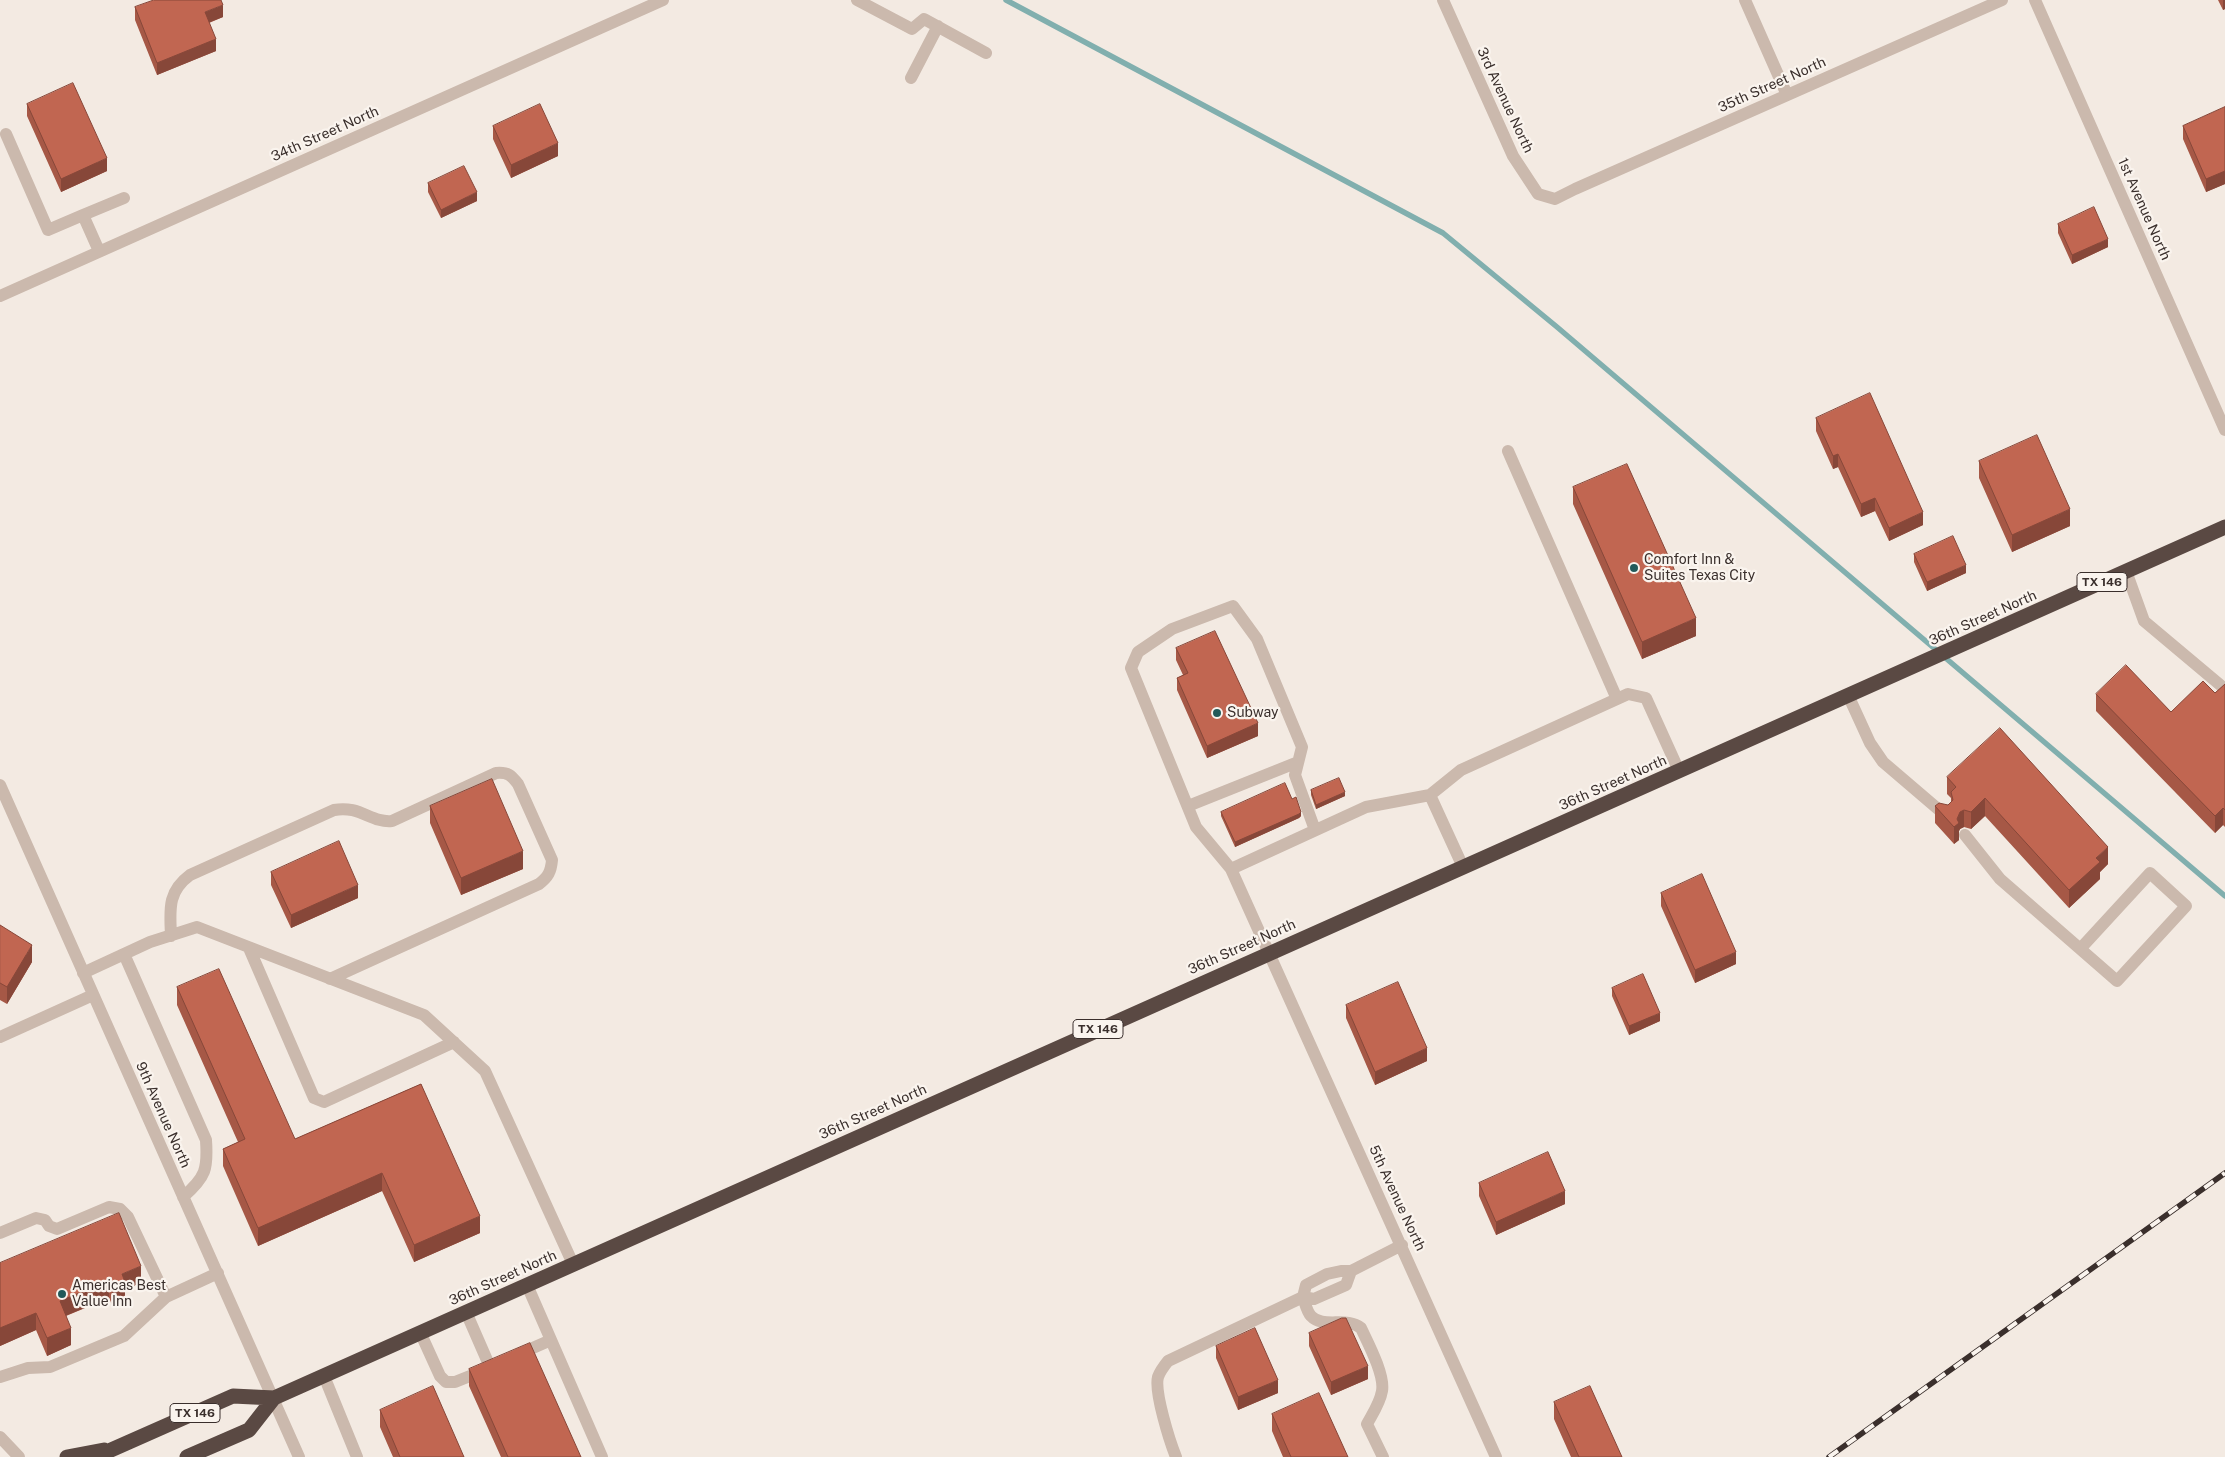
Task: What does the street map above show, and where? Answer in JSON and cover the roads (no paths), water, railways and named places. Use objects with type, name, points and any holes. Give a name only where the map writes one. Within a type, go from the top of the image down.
[{"type":"highway","name":"36th Street North","points":[[274,1398],[2225,527]]},
{"type":"highway","name":"TX 146","points":[[95,1457],[233,1396],[274,1398]]},
{"type":"highway","name":"TX 146","points":[[187,1457],[249,1430],[274,1398]]},
{"type":"highway","points":[[67,1457],[120,1447]]},
{"type":"street","name":"34th Street North","points":[[0,296],[663,0]]},
{"type":"street","points":[[857,0],[912,29],[924,19],[986,53]]},
{"type":"street","name":"3rd Avenue North","points":[[1443,0],[1512,156],[1538,194],[1555,199]]},
{"type":"street","points":[[1745,0],[1787,95]]},
{"type":"street","name":"35th Street North","points":[[1555,199],[2002,0]]},
{"type":"street","name":"1st Avenue North","points":[[2035,0],[2225,430]]},
{"type":"street","points":[[911,78],[938,26]]},
{"type":"street","points":[[6,134],[48,230],[124,198]]},
{"type":"street","points":[[83,215],[99,251]]},
{"type":"street","points":[[1508,451],[1617,699]]},
{"type":"street","points":[[2126,571],[2144,621],[2225,689]]},
{"type":"street","name":"5th Avenue North","points":[[1298,762],[1302,747],[1257,639],[1233,606],[1172,629],[1138,652],[1130,668],[1196,827],[1231,869],[1496,1457]]},
{"type":"street","points":[[1231,869],[1366,808],[1430,795],[1461,770],[1628,694],[1646,698],[1679,771]]},
{"type":"street","points":[[1848,695],[1870,743],[1884,762],[1944,815]]},
{"type":"street","points":[[1298,762],[1295,775],[1315,830]]},
{"type":"street","points":[[1188,806],[1298,762]]},
{"type":"street","points":[[171,936],[171,900],[181,882],[190,875],[334,810],[344,808],[356,810],[384,822],[392,821],[496,773],[505,772],[512,775],[518,784],[552,860],[548,877],[540,884],[330,978]]},
{"type":"street","name":"9th Avenue North","points":[[0,785],[299,1457]]},
{"type":"street","points":[[1430,795],[1463,867]]},
{"type":"street","points":[[1965,834],[2000,879],[2117,981],[2186,906],[2150,873],[2080,948]]},
{"type":"street","points":[[83,973],[124,954],[197,927],[424,1015],[485,1070],[573,1264]]},
{"type":"street","points":[[249,948],[314,1098],[324,1102],[454,1042]]},
{"type":"street","points":[[124,954],[206,1140],[207,1159],[200,1182],[183,1197]]},
{"type":"street","points":[[0,1037],[93,995]]},
{"type":"street","points":[[0,1233],[36,1218],[45,1220],[49,1226],[57,1229],[109,1207],[120,1209],[128,1217],[166,1296]]},
{"type":"street","points":[[1382,1457],[1367,1424],[1379,1402],[1383,1389],[1381,1375],[1361,1328],[1354,1323],[1321,1322],[1310,1316],[1303,1297],[1306,1285],[1327,1274],[1351,1271],[1402,1245]]},
{"type":"street","points":[[1176,1457],[1162,1414],[1157,1379],[1168,1361],[1303,1297],[1314,1300],[1340,1289],[1346,1285],[1351,1271]]},
{"type":"street","points":[[0,1377],[28,1368],[50,1368],[124,1336],[166,1296],[218,1273]]},
{"type":"street","points":[[526,1285],[602,1457]]},
{"type":"street","points":[[466,1312],[498,1364]]},
{"type":"street","points":[[420,1332],[440,1376],[446,1382],[455,1382],[551,1340]]},
{"type":"street","points":[[324,1376],[357,1457]]},
{"type":"street","points":[[0,1437],[19,1457]]},
{"type":"waterway","points":[[1006,0],[1443,233],[1557,327],[2225,896]]},
{"type":"railway","points":[[1829,1457],[2225,1173]]},
{"type":"place","name":"Comfort Inn & Suites Texas City","points":[[1634,568]]},
{"type":"place","name":"Subway","points":[[1217,713]]},
{"type":"place","name":"Americas Best Value Inn","points":[[62,1294]]}]
